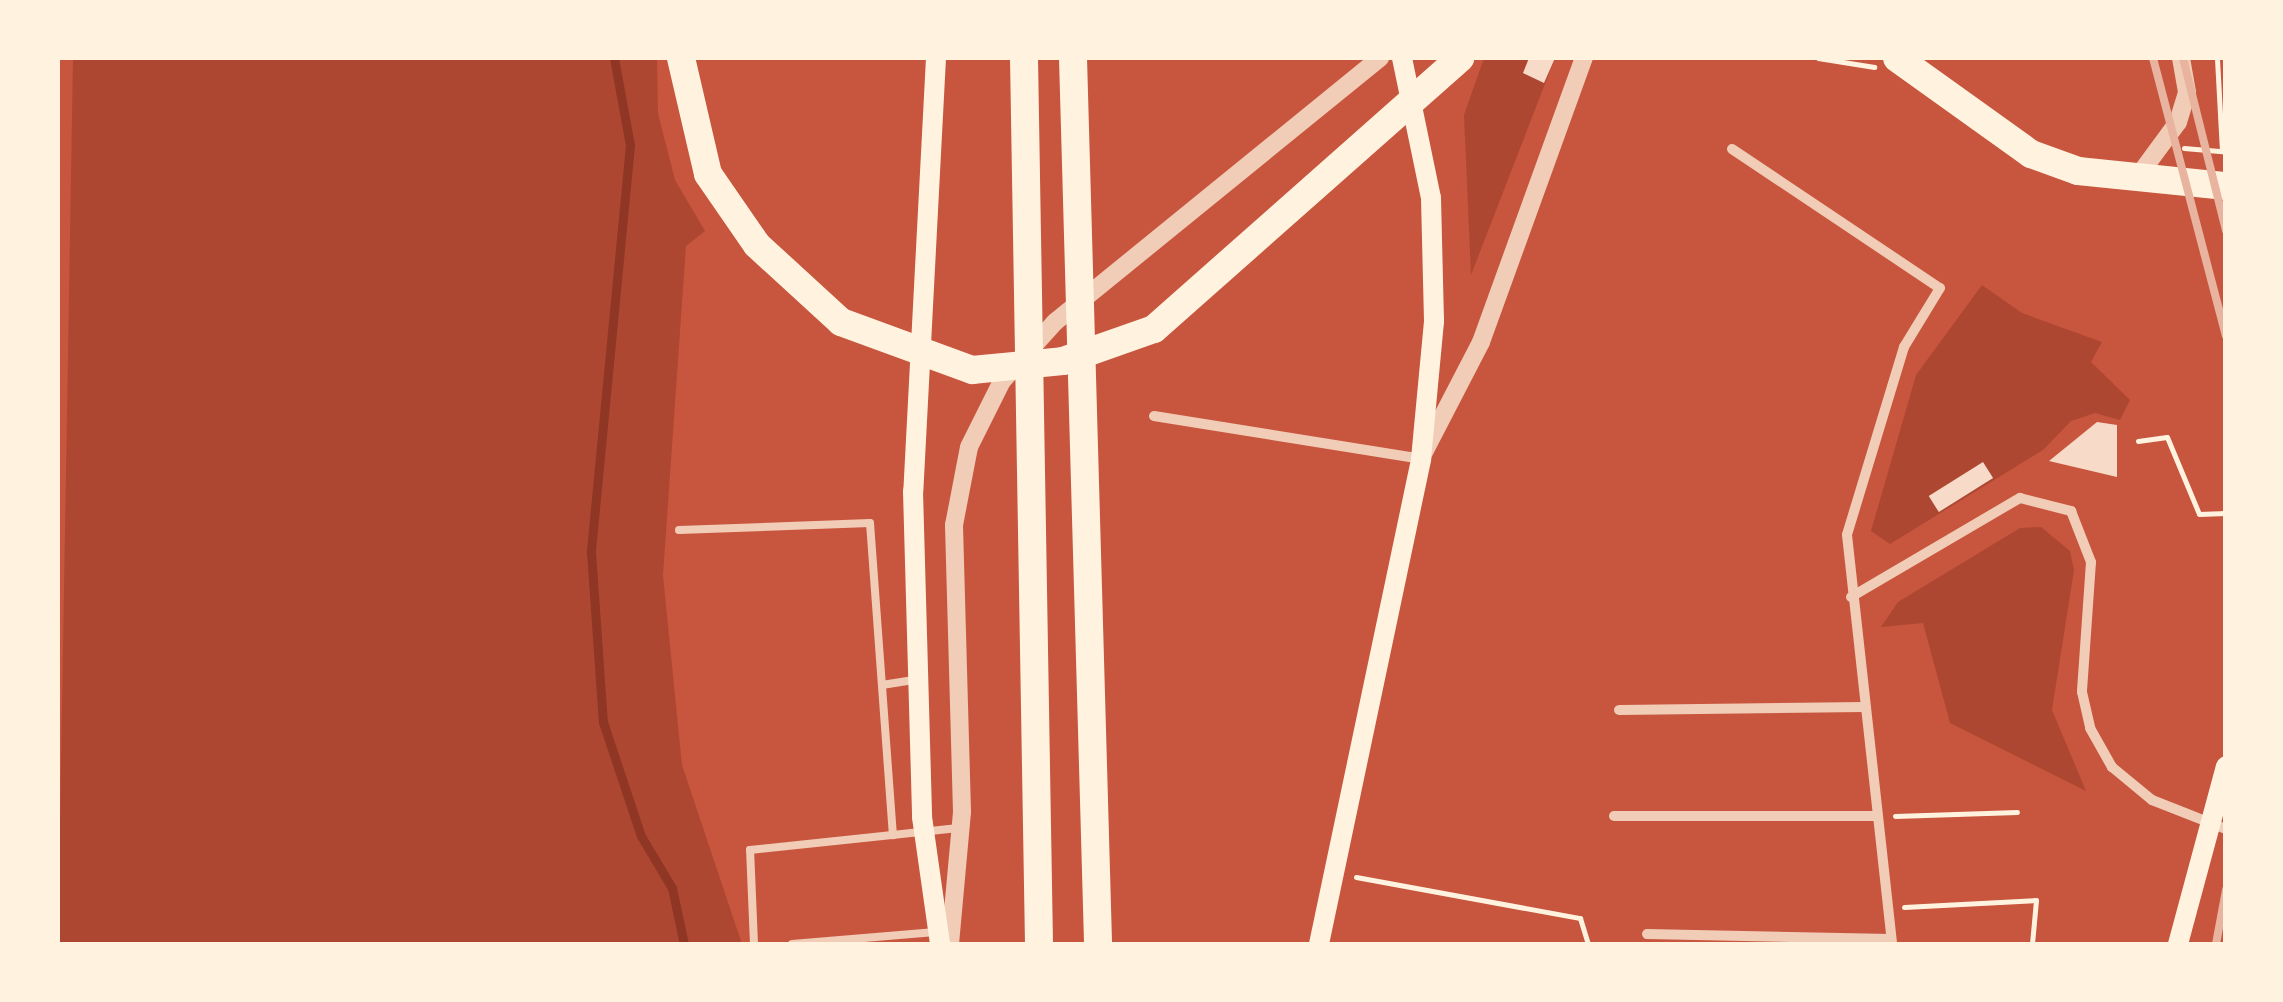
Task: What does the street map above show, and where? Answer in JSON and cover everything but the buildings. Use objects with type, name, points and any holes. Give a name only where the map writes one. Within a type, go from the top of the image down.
[{"type":"highway","points":[[681,58],[708,174],[756,245],[840,322],[972,370],[1062,362],[1154,329],[1460,58]]},
{"type":"highway","points":[[1024,58],[1039,944]]},
{"type":"highway","points":[[1073,58],[1098,944]]},
{"type":"highway","points":[[1907,66],[2030,154],[2136,179],[2226,186]]},
{"type":"main road","points":[[936,58],[913,491],[924,832],[945,938]]},
{"type":"main road","points":[[1319,944],[1421,459],[1434,321],[1431,198],[1402,58]]},
{"type":"main road","points":[[2178,944],[2216,827],[2226,766]]},
{"type":"street","points":[[945,938],[960,828],[954,526],[970,447],[994,398],[1054,322],[1380,58]]},
{"type":"street","points":[[1154,416],[1421,459],[1481,342],[1584,58]]},
{"type":"street","points":[[2136,179],[2166,146],[2187,92],[2181,58]]},
{"type":"street","points":[[1647,934],[1891,942],[1851,597],[1853,494],[1904,347],[1940,288],[1732,148]]},
{"type":"street","points":[[1851,597],[2020,498],[2070,511],[2091,562],[2082,692],[2090,728],[2112,767],[2138,789],[2216,827]]},
{"type":"street","points":[[1619,710],[1864,707]]},
{"type":"street","points":[[1614,816],[1876,816]]},
{"type":"lane","points":[[679,530],[870,523],[893,835]]},
{"type":"lane","points":[[882,685],[918,680]]},
{"type":"lane","points":[[754,944],[750,850],[960,828]]},
{"type":"lane","points":[[792,944],[945,938]]},
{"type":"path","points":[[1818,58],[1907,66]]},
{"type":"path","points":[[2166,146],[2222,151],[2217,58]]},
{"type":"path","points":[[2138,441],[2167,437],[2200,514],[2226,513]]},
{"type":"path","points":[[1876,816],[2017,812]]},
{"type":"path","points":[[1333,874],[1580,918],[1588,944]]},
{"type":"path","points":[[1887,908],[2036,900],[2032,944]]},
{"type":"shaded area","points":[[73,58],[657,58],[658,113],[675,180],[705,231],[686,246],[663,575],[682,765],[742,944],[58,944]]},
{"type":"shaded area","points":[[1484,58],[1555,58],[1471,275],[1464,115]]},
{"type":"shaded area","points":[[1982,285],[2022,313],[2102,342],[2091,362],[2130,400],[2120,420],[2095,413],[2071,421],[2043,450],[1890,544],[1871,531],[1916,375]]},
{"type":"shaded area","points":[[2041,527],[2070,551],[2074,570],[2052,710],[2086,791],[1950,723],[1923,623],[1881,627],[1898,602],[2020,528]]},
{"type":"waterway","points":[[614,58],[630,145],[591,552],[603,722],[641,836],[672,888],[684,944]]},
{"type":"railway","points":[[2153,58],[2226,336]]},
{"type":"railway","points":[[2183,58],[2226,231]]},
{"type":"railway","points":[[2216,944],[2226,890]]}]
